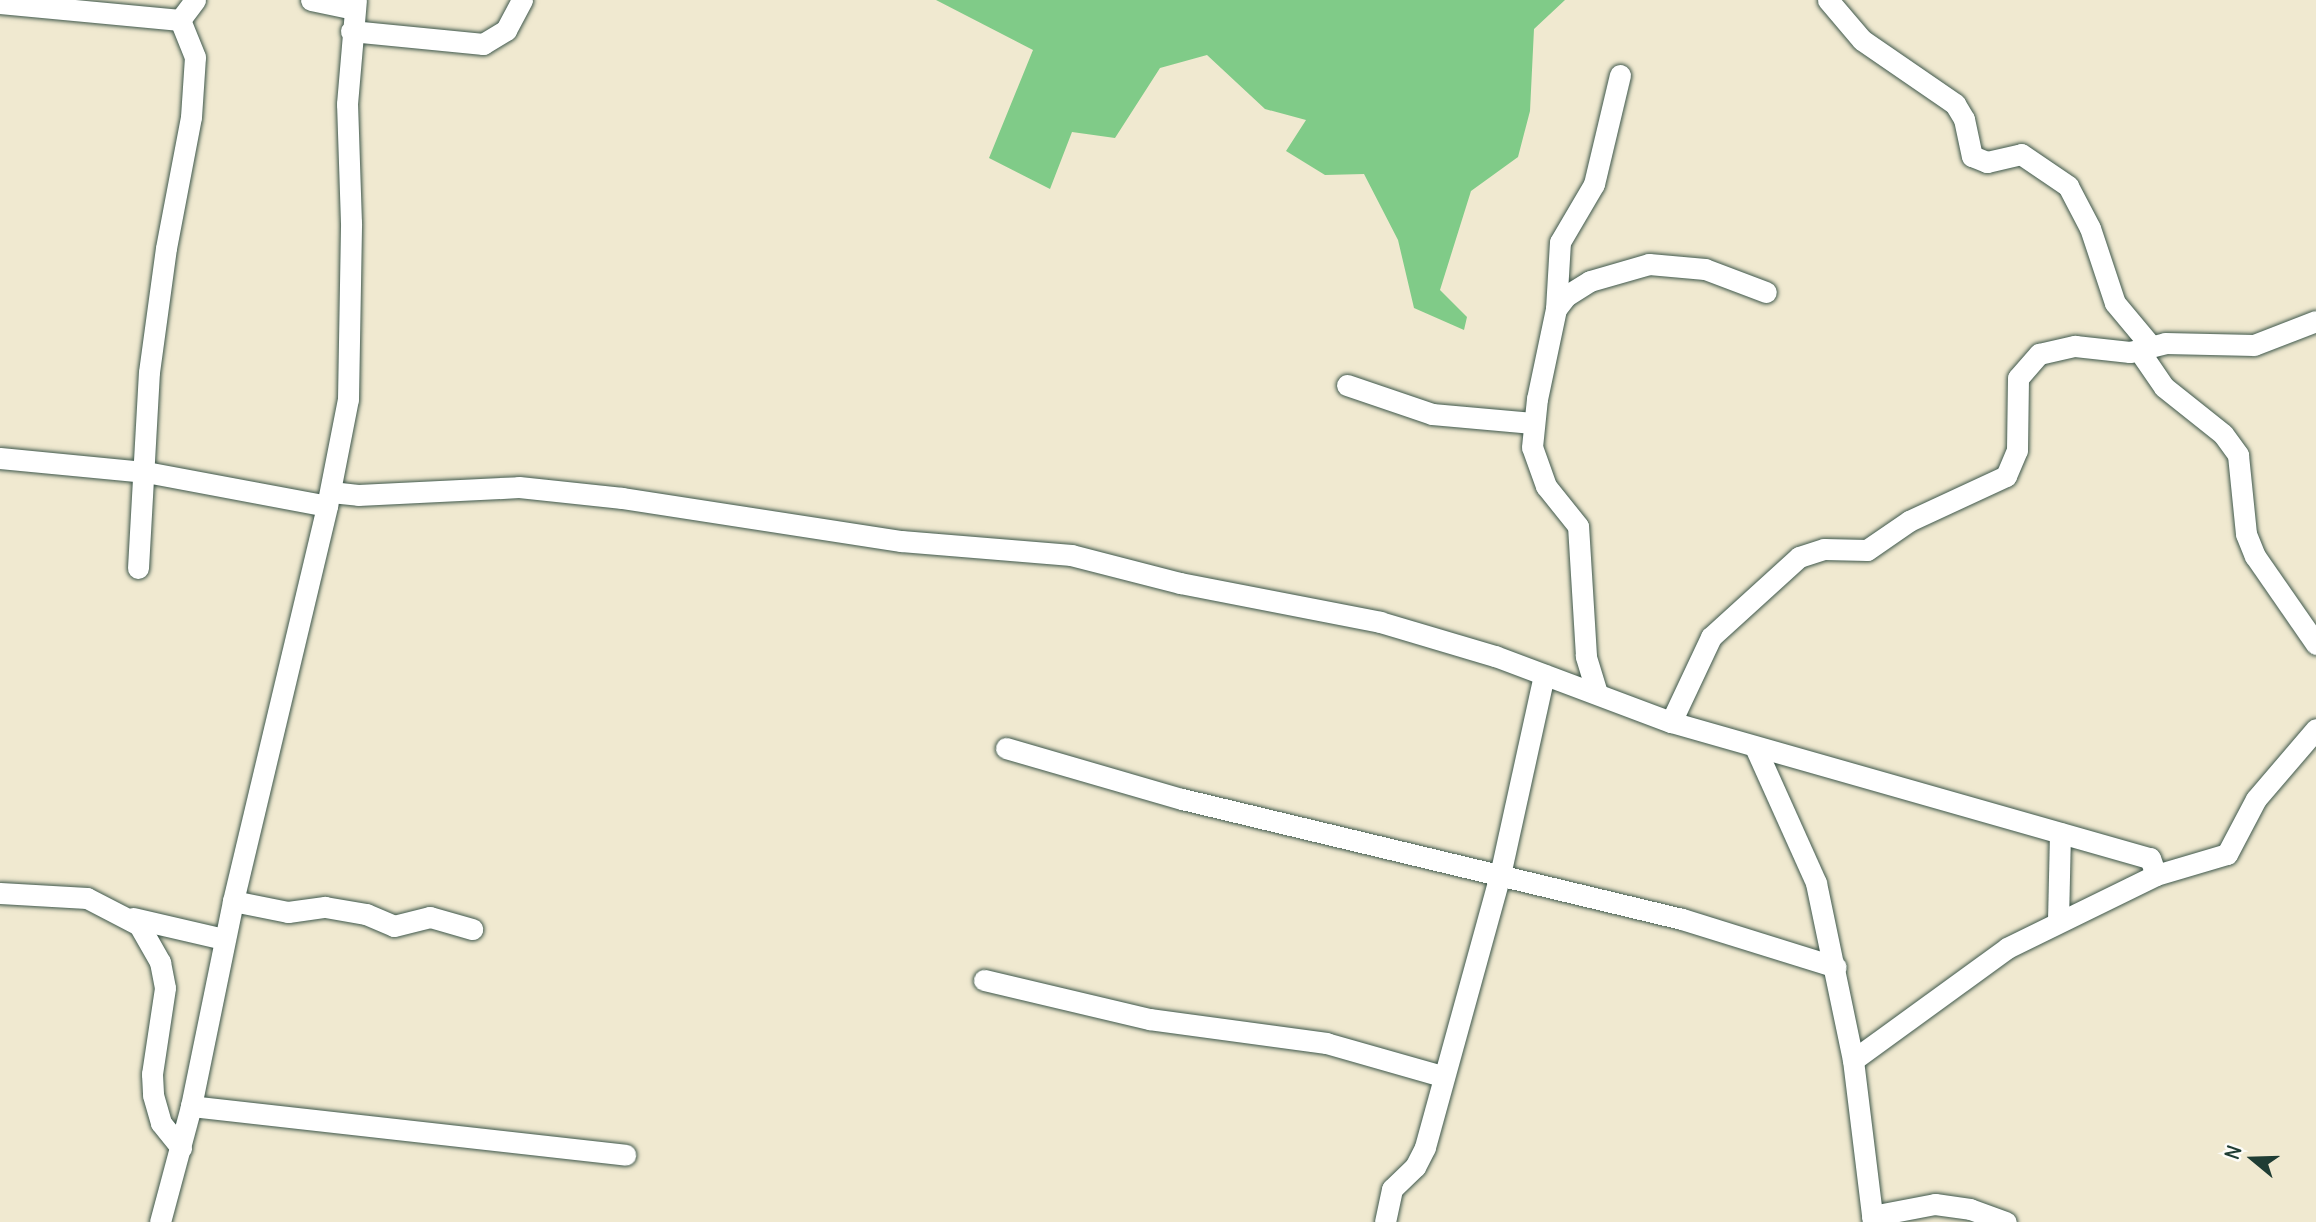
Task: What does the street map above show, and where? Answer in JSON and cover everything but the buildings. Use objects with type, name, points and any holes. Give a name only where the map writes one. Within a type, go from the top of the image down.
[{"type":"street","points":[[180,20],[195,0]]},
{"type":"street","points":[[160,1222],[191,1106],[224,939],[329,499],[348,398],[351,223],[347,104],[355,5],[311,0]]},
{"type":"street","points":[[351,31],[483,44],[506,30],[522,0]]},
{"type":"street","points":[[1828,0],[1862,40],[1955,104],[1964,119],[1972,156],[1987,162],[2021,154],[2068,186],[2090,228],[2115,303],[2146,349],[2164,387],[2223,433],[2238,455],[2246,534],[2255,556],[2316,644]]},
{"type":"street","points":[[0,3],[180,20]]},
{"type":"street","points":[[138,568],[146,472],[149,372],[192,93],[195,57],[180,20]]},
{"type":"street","points":[[1597,693],[1586,656],[1578,526],[1536,467],[1533,423],[1556,309],[1560,242],[1594,184],[1620,75]]},
{"type":"street","points":[[1556,309],[1566,296],[1590,281],[1649,264],[1705,269],[1766,292]]},
{"type":"street","points":[[1671,722],[1700,653],[1712,637],[1799,557],[1824,548],[1867,550],[1909,521],[2006,475],[2017,450],[2018,378],[2029,360],[2075,346],[2146,349],[2254,345],[2316,321]]},
{"type":"street","points":[[1347,385],[1432,414],[1533,423]]},
{"type":"street","points":[[0,458],[146,472],[329,499],[358,495],[519,487],[622,498],[912,543],[1071,555],[1180,583],[1380,622],[1545,675],[1671,722],[2150,858],[2156,875]]},
{"type":"street","points":[[1385,1222],[1392,1189],[1415,1167],[1425,1147],[1442,1076],[1500,874],[1545,675]]},
{"type":"street","points":[[1853,1060],[1992,958],[2058,921],[2156,875],[2227,854],[2256,799],[2316,729]]},
{"type":"street","points":[[1755,747],[1816,883],[1836,967],[1853,1060],[1873,1219],[1935,1205],[1969,1209],[2006,1222]]},
{"type":"street","points":[[1006,748],[1182,799],[1682,919],[1836,967]]},
{"type":"street","points":[[2058,921],[2060,833]]},
{"type":"street","points":[[0,893],[87,898],[132,918],[224,939]]},
{"type":"street","points":[[233,901],[288,912],[325,906],[366,914],[394,926],[430,917],[472,929]]},
{"type":"street","points":[[132,918],[160,962],[165,1002],[152,1074],[153,1095],[161,1123],[181,1148]]},
{"type":"street","points":[[984,980],[1149,1019],[1326,1043],[1442,1076]]},
{"type":"street","points":[[191,1106],[625,1155]]},
{"type":"green space","points":[[936,0],[1565,0],[1534,29],[1530,111],[1518,157],[1471,191],[1440,290],[1467,317],[1464,330],[1414,308],[1398,240],[1364,174],[1325,175],[1286,151],[1306,120],[1265,109],[1207,55],[1160,68],[1115,138],[1072,132],[1050,189],[989,158],[1033,50]]}]
